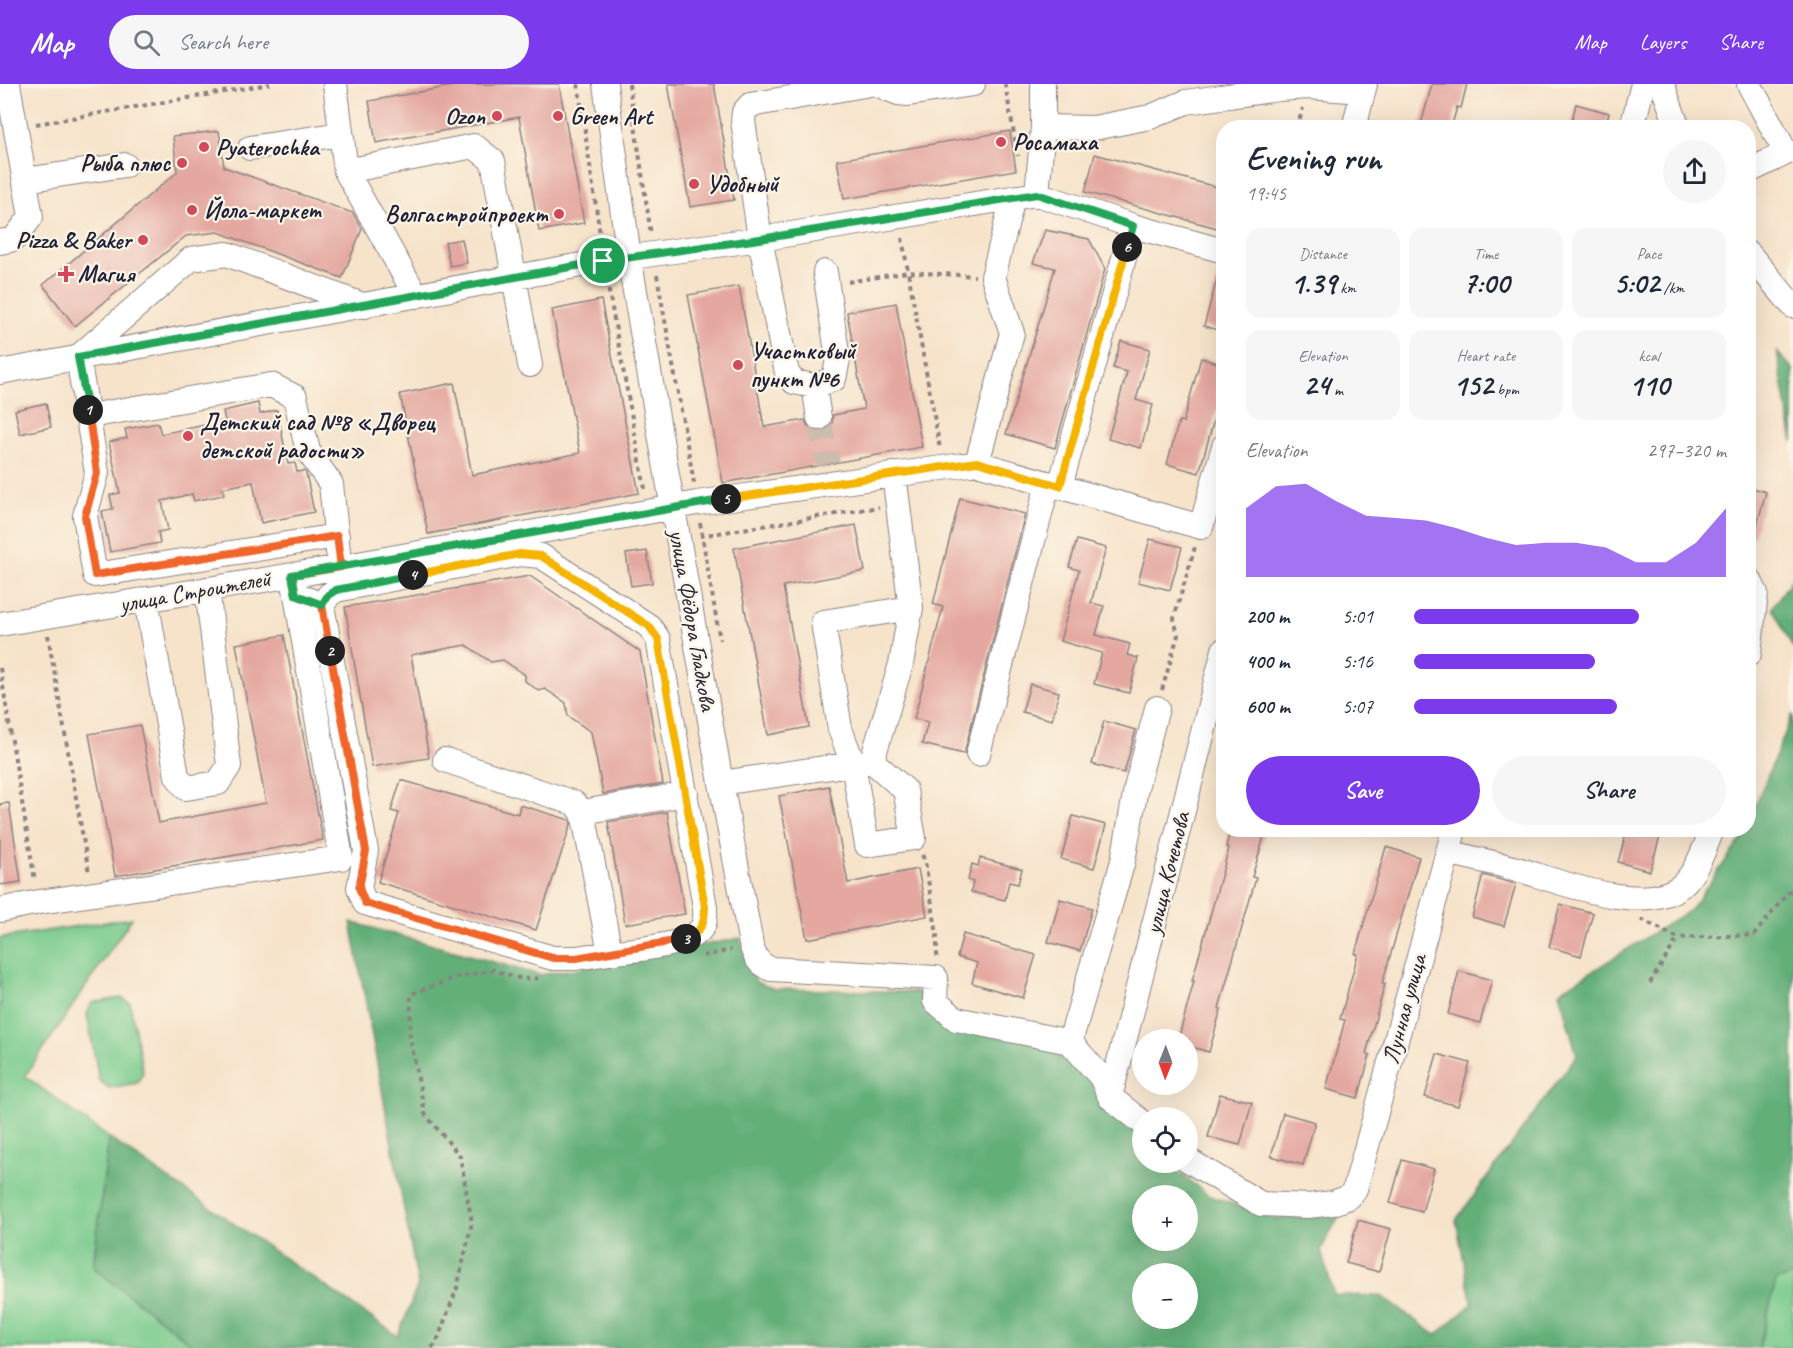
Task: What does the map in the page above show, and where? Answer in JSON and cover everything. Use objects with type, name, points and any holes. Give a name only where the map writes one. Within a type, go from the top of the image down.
[{"type":"street","points":[[0,242],[14,239],[31,217],[8,84]]},
{"type":"street","points":[[334,84],[346,171],[416,296]]},
{"type":"street","name":"улица Фёдора Гладкова","points":[[605,84],[629,257],[721,783],[751,944],[756,958],[763,966],[771,969],[936,978]]},
{"type":"street","points":[[826,279],[838,359],[834,378],[814,386],[794,382],[787,374],[760,239],[743,121],[744,112],[750,105],[870,84]]},
{"type":"street","points":[[876,84],[898,93],[908,94],[973,84]]},
{"type":"street","points":[[1037,194],[1043,127],[1043,84]]},
{"type":"street","points":[[1634,120],[1643,84]]},
{"type":"street","points":[[1662,84],[1675,120]]},
{"type":"street","points":[[1749,84],[1786,153],[1756,168]]},
{"type":"street","points":[[1043,127],[1094,128],[1150,117],[1185,93],[1308,87],[1364,88],[1356,120]]},
{"type":"street","points":[[250,148],[341,134]]},
{"type":"street","points":[[346,171],[474,146],[493,161],[530,365]]},
{"type":"street","points":[[25,180],[125,165]]},
{"type":"street","points":[[0,372],[603,261],[760,239],[1037,194],[1133,226],[1216,249]]},
{"type":"street","points":[[1013,198],[993,277],[1012,333],[977,462],[1201,527],[1216,474]]},
{"type":"street","points":[[978,754],[1054,485],[1133,226]]},
{"type":"street","points":[[78,357],[191,259],[227,254],[365,306]]},
{"type":"street","points":[[1756,262],[1793,306]]},
{"type":"street","points":[[78,357],[97,473],[85,516],[95,575],[337,536]]},
{"type":"street","points":[[89,416],[271,385],[295,397],[308,450],[331,484],[341,567]]},
{"type":"street","points":[[814,386],[819,418]]},
{"type":"street","name":"улица Строителей","points":[[0,624],[207,589],[294,585],[341,567],[674,508],[829,474],[894,474],[977,462]]},
{"type":"street","points":[[894,474],[911,608],[901,664],[863,762],[867,845],[914,838],[905,790],[863,762],[840,729],[823,622],[911,608]]},
{"type":"street","points":[[520,554],[541,556],[649,626],[658,639],[686,794],[705,907],[703,926],[697,933],[675,942],[576,958],[553,958],[365,903],[359,888],[366,851],[322,605],[328,595],[336,590],[520,554]]},
{"type":"street","points":[[294,585],[322,605]]},
{"type":"street","points":[[0,910],[341,858],[294,585]]},
{"type":"street","points":[[146,599],[177,776],[186,788],[218,783],[229,766],[207,589]]},
{"type":"street","name":"улица Кочетова","points":[[1110,1097],[1216,681]]},
{"type":"street","points":[[1070,1042],[1123,861],[1136,788],[1157,708]]},
{"type":"street","points":[[445,760],[574,804],[583,812],[610,953]]},
{"type":"street","points":[[721,783],[863,762]]},
{"type":"street","points":[[583,812],[686,794]]},
{"type":"street","points":[[1451,841],[1526,872],[1588,892],[1635,898],[1664,894],[1684,883],[1700,859],[1709,837]]},
{"type":"street","name":"Лунная улица","points":[[1198,1166],[1261,1204],[1308,1206],[1333,1203],[1349,1197],[1355,1189],[1451,841]]},
{"type":"street","points":[[936,978],[935,1001],[956,1019],[1070,1042],[1101,1077],[1110,1097],[1132,1115]]},
{"type":"path","points":[[16,128],[270,84]]},
{"type":"path","points":[[578,84],[603,261],[646,493]]},
{"type":"path","points":[[629,84],[653,253],[694,485]]},
{"type":"path","points":[[1005,84],[1018,157],[1037,194]]},
{"type":"path","points":[[898,217],[943,467]]},
{"type":"path","points":[[826,279],[908,272],[993,277]]},
{"type":"path","points":[[696,537],[897,504]]},
{"type":"path","points":[[700,519],[722,652]]},
{"type":"path","points":[[1157,708],[1178,635],[1174,618],[1201,527]]},
{"type":"path","points":[[45,616],[93,895]]},
{"type":"path","points":[[0,668],[39,903]]},
{"type":"path","points":[[914,838],[925,861],[937,934],[936,978]]},
{"type":"path","points":[[1638,918],[1677,938],[1754,935],[1793,887]]},
{"type":"path","points":[[1650,983],[1677,938]]},
{"type":"path","points":[[702,956],[748,947],[751,944]]},
{"type":"path","points":[[432,1348],[437,1341],[457,1288],[472,1223],[460,1156],[425,1114],[410,1037],[411,994],[454,978],[493,970],[522,979],[551,978]]},
{"type":"green space","points":[[1777,352],[1793,369],[1793,442]]},
{"type":"green space","points":[[1793,578],[1793,648],[1772,607]]},
{"type":"green space","points":[[1793,714],[1793,1275],[1776,1281],[1759,1348],[197,1348],[93,1267],[109,1138],[398,1336],[418,1285],[351,922],[540,975],[740,938],[756,982],[775,989],[924,992],[944,1026],[1065,1048],[1132,1128],[1132,1173],[1180,1173],[1195,1185],[1132,1185],[1132,1251],[1198,1251],[1198,1187],[1208,1195],[1272,1218],[1339,1216],[1321,1250],[1334,1295],[1381,1296],[1436,1335],[1472,1304],[1456,1220],[1577,1055],[1559,992],[1690,910],[1743,837],[1756,837],[1756,804]]},
{"type":"green space","points":[[132,918],[25,1076],[109,1138],[93,1267],[197,1348],[0,1348],[0,938]]},
{"type":"green space","points":[[121,998],[130,1003],[143,1073],[137,1083],[109,1088],[99,1080],[87,1014],[92,1003]]},
{"type":"green space","points":[[1793,1275],[1793,1348],[1759,1348],[1776,1280]]},
{"type":"building","points":[[464,84],[559,84],[584,223],[539,231],[519,117],[376,143],[369,101]]},
{"type":"building","points":[[668,84],[714,84],[734,200],[690,207]]},
{"type":"building","points":[[1432,84],[1467,84],[1461,108],[1457,107],[1453,120],[1422,120]]},
{"type":"building","points":[[1576,104],[1609,113],[1607,120],[1572,120]]},
{"type":"building","points":[[219,131],[224,167],[353,213],[362,229],[342,278],[218,232],[186,236],[75,326],[43,285],[177,172],[173,136]]},
{"type":"building","points":[[1010,131],[1016,170],[844,199],[837,160]]},
{"type":"building","points":[[1095,154],[1216,187],[1216,228],[1085,192]]},
{"type":"building","points":[[1045,230],[1089,239],[1105,269],[1055,448],[1006,434],[1055,268],[1033,263]]},
{"type":"building","points":[[462,239],[467,263],[450,266],[445,242]]},
{"type":"building","points":[[1216,282],[1216,330],[1204,326]]},
{"type":"building","points":[[739,286],[764,427],[805,420],[813,431],[822,432],[832,424],[833,415],[864,409],[847,312],[896,303],[922,447],[723,483],[688,295]]},
{"type":"building","points":[[601,300],[639,493],[428,534],[400,394],[454,383],[472,475],[580,453],[552,310]]},
{"type":"building","points":[[1121,341],[1150,349],[1136,400],[1153,405],[1141,448],[1108,439],[1127,372],[1113,368]]},
{"type":"building","points":[[1201,358],[1216,363],[1216,413],[1199,473],[1167,464],[1179,421],[1183,422]]},
{"type":"building","points":[[46,403],[51,427],[20,434],[15,410]]},
{"type":"building","points":[[258,403],[260,414],[277,410],[288,464],[295,463],[297,472],[306,473],[314,512],[261,523],[253,482],[223,488],[224,495],[194,501],[192,494],[162,501],[168,530],[158,532],[160,543],[110,552],[102,511],[113,509],[110,495],[120,493],[109,442],[127,438],[125,429],[158,423],[161,434],[225,421],[223,411]]},
{"type":"building","points":[[1756,489],[1766,492],[1756,529]]},
{"type":"building","points":[[960,498],[1025,514],[964,754],[922,744],[928,722],[914,719],[943,607],[933,604]]},
{"type":"building","points":[[856,525],[865,571],[783,586],[809,727],[768,735],[734,548]]},
{"type":"building","points":[[1150,539],[1182,547],[1170,590],[1138,582]]},
{"type":"building","points":[[1077,540],[1106,548],[1091,603],[1104,606],[1096,635],[1130,644],[1127,655],[1138,658],[1129,693],[1094,684],[1102,653],[1060,641],[1079,570],[1069,567]]},
{"type":"building","points":[[647,551],[652,583],[631,586],[626,554]]},
{"type":"building","points":[[530,576],[640,652],[663,784],[603,794],[591,732],[568,716],[566,703],[545,689],[539,691],[525,681],[525,675],[503,660],[491,662],[466,645],[411,655],[429,758],[372,767],[345,607]]},
{"type":"building","points":[[284,635],[323,840],[115,876],[89,734],[140,725],[159,823],[266,803],[236,644]]},
{"type":"building","points":[[1030,684],[1059,692],[1052,720],[1022,712]]},
{"type":"building","points":[[1104,721],[1136,730],[1124,773],[1092,764]]},
{"type":"building","points":[[401,780],[518,814],[520,805],[570,820],[571,824],[536,930],[378,882],[399,813],[391,811]]},
{"type":"building","points":[[829,786],[848,883],[918,869],[927,916],[807,939],[779,796]]},
{"type":"building","points":[[9,803],[21,882],[0,885],[0,804]]},
{"type":"building","points":[[667,812],[685,914],[625,924],[608,822]]},
{"type":"building","points":[[1073,816],[1106,825],[1094,868],[1061,859]]},
{"type":"building","points":[[1228,837],[1264,837],[1252,877],[1256,878],[1219,1008],[1221,1009],[1209,1052],[1198,1049],[1198,1029],[1181,1029],[1229,848],[1226,847]]},
{"type":"building","points":[[1625,837],[1660,837],[1650,871],[1618,862]]},
{"type":"building","points":[[1386,847],[1419,857],[1382,984],[1385,984],[1366,1054],[1370,1055],[1358,1098],[1326,1089],[1345,1020],[1340,1019],[1358,954],[1355,954]]},
{"type":"building","points":[[980,858],[1022,869],[1018,884],[1009,882],[1005,900],[971,892],[973,882],[968,880],[972,864],[978,866]]},
{"type":"building","points":[[1483,875],[1516,884],[1504,926],[1472,917]]},
{"type":"building","points":[[1060,899],[1092,908],[1080,951],[1048,942]]},
{"type":"building","points":[[1560,904],[1593,913],[1581,956],[1549,947]]},
{"type":"building","points":[[963,934],[1036,955],[1023,998],[972,983],[977,963],[957,957]]},
{"type":"building","points":[[1459,971],[1492,980],[1480,1023],[1448,1014]]},
{"type":"building","points":[[1437,1054],[1470,1063],[1458,1106],[1425,1097]]},
{"type":"building","points":[[1220,1094],[1252,1102],[1240,1145],[1208,1137]]},
{"type":"building","points":[[1283,1113],[1315,1122],[1303,1165],[1271,1156]]},
{"type":"building","points":[[1402,1160],[1434,1169],[1422,1212],[1390,1203]]},
{"type":"building","points":[[1358,1220],[1391,1229],[1379,1272],[1346,1263]]},
{"type":"tunnel","points":[[819,418],[828,464]]},
{"type":"place","name":"Ozon","points":[[497,116]]},
{"type":"place","name":"Green Art","points":[[558,116]]},
{"type":"place","name":"Росамаха","points":[[1001,142]]},
{"type":"place","name":"Pyaterochka","points":[[204,147]]},
{"type":"place","name":"Рыба плюс","points":[[182,163]]},
{"type":"place","name":"Удобный","points":[[694,184]]},
{"type":"place","name":"Йола-маркет","points":[[192,210]]},
{"type":"place","name":"Волгастройпроект","points":[[559,214]]},
{"type":"place","name":"Pizza & Baker","points":[[143,240]]},
{"type":"place","name":"Магия","points":[[66,274]]},
{"type":"place","name":"Участковый пункт №6","points":[[738,365]]},
{"type":"place","name":"Детский сад №8 «Дворец детской радости»","points":[[188,436]]},
{"type":"route","points":[[603,261],[78,357],[97,473],[85,516],[95,575],[337,536],[341,567],[292,575],[296,595],[322,605],[366,851],[359,888],[365,903],[553,958],[576,958],[675,942],[697,933],[703,926],[705,907],[658,639],[649,626],[541,556],[520,554],[336,590],[328,595],[322,605],[296,595],[292,575],[341,567],[697,504],[977,462],[1060,486],[1133,226],[1037,194],[760,239],[603,261]]}]
